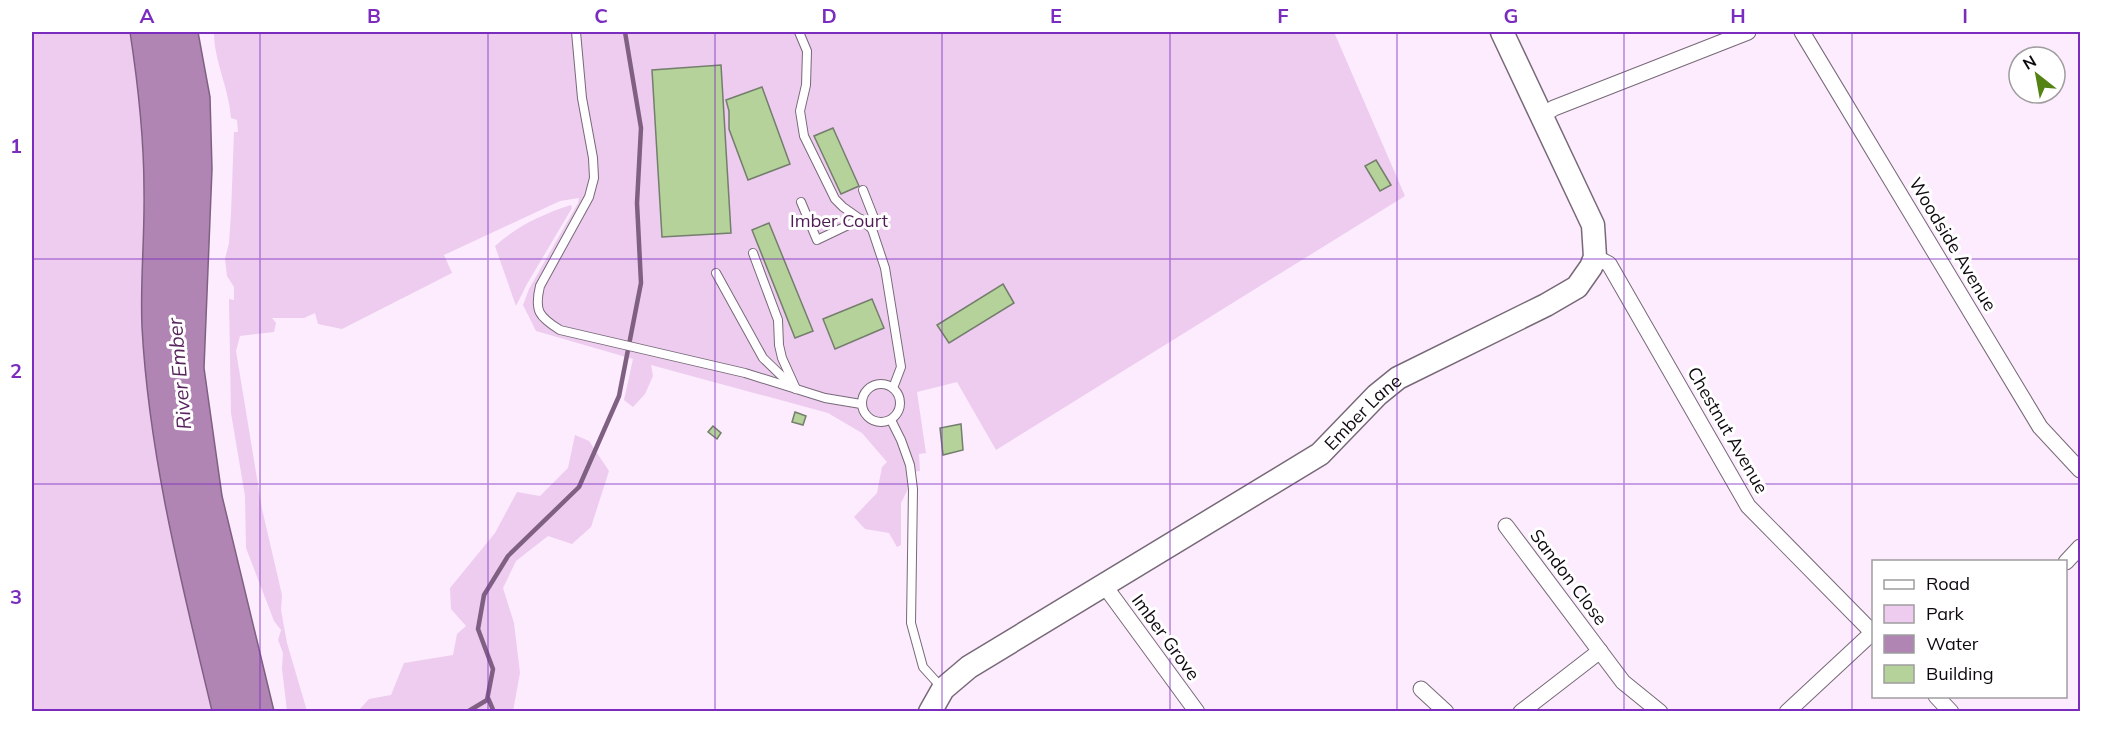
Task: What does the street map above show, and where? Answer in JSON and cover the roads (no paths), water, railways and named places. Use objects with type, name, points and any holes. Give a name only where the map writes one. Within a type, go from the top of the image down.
[{"type":"main road","points":[[1502,32],[1593,225],[1595,258]]},
{"type":"main road","name":"Ember Lane","points":[[930,711],[943,690],[969,667],[1320,454],[1377,395],[1398,378],[1568,294],[1586,275],[1595,258]]},
{"type":"street","points":[[1541,116],[1554,108],[1748,32]]},
{"type":"street","name":"Woodside Avenue","points":[[1802,32],[2040,427],[2080,470]]},
{"type":"street","name":"Chestnut Avenue","points":[[1595,258],[1609,264],[1748,506],[1872,632]]},
{"type":"street","name":"Sandon Close","points":[[1506,526],[1623,682],[1660,711]]},
{"type":"street","points":[[2067,561],[2080,547]]},
{"type":"street","name":"Imber Grove","points":[[1104,585],[1197,711]]},
{"type":"street","points":[[1787,711],[1872,634]]},
{"type":"street","name":"Sandon Close","points":[[1521,711],[1600,651]]},
{"type":"street","points":[[1421,689],[1446,711]]},
{"type":"street","points":[[1938,698],[1951,711]]},
{"type":"lane","points":[[576,32],[582,98],[593,158],[594,178],[590,196],[540,286],[536,302],[544,321],[560,330],[745,373],[835,401],[861,404]]},
{"type":"lane","points":[[799,32],[807,51],[806,85],[800,111],[804,136],[835,199],[872,229]]},
{"type":"lane","points":[[863,190],[874,218],[872,229],[885,268],[898,346],[901,368],[893,388]]},
{"type":"lane","points":[[801,201],[817,240],[861,219]]},
{"type":"lane","points":[[753,253],[778,320],[782,358],[796,389]]},
{"type":"lane","points":[[716,273],[763,358],[796,389]]},
{"type":"lane","points":[[882,384],[893,388],[900,398],[896,415],[891,420],[878,422],[872,420],[863,411],[861,404],[862,398],[870,387],[882,384]]},
{"type":"lane","points":[[891,420],[907,458],[913,489],[911,623],[924,667],[943,690]]},
{"type":"water","name":"River Ember","points":[[130,32],[198,32],[210,97],[212,169],[204,368],[222,496],[274,711],[212,711],[168,520],[152,424],[142,327],[143,150]]},
{"type":"waterway","points":[[467,712],[487,700],[493,669],[478,629],[484,595],[508,556],[579,487],[619,396],[641,283],[637,203],[641,128],[625,32]]},
{"type":"waterway","points":[[488,698],[494,712]]},
{"type":"park label","name":"Imber Court","points":[[839,220]]}]
